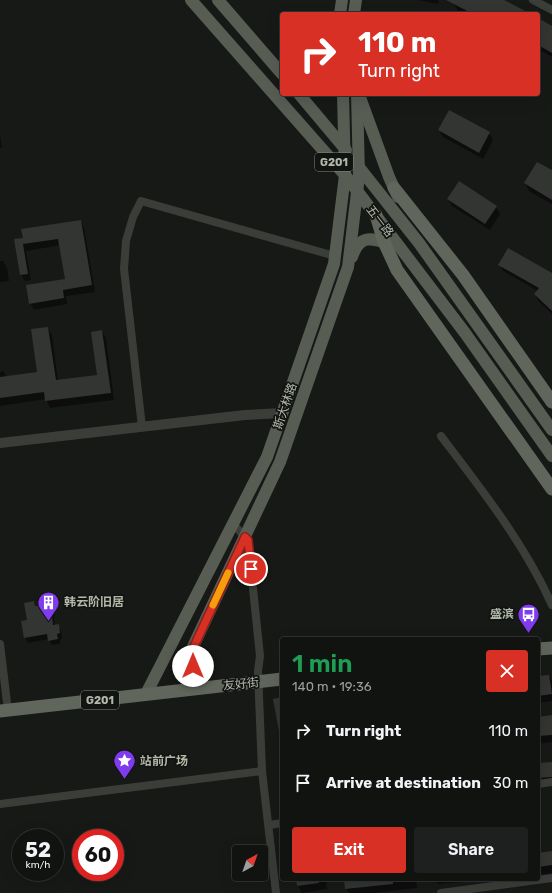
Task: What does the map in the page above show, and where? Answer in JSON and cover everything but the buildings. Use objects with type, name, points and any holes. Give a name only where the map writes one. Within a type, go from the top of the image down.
[{"type":"highway","points":[[394,188],[463,275],[552,402]]},
{"type":"highway","points":[[376,215],[384,242],[397,270],[552,489]]},
{"type":"highway","points":[[540,649],[552,648]]},
{"type":"highway","name":"友好街","points":[[200,688],[280,679]]},
{"type":"highway","name":"G201","points":[[4,711],[200,688]]},
{"type":"main road","name":"五一路","points":[[191,0],[345,175],[465,333],[552,456]]},
{"type":"main road","points":[[218,0],[280,72]]},
{"type":"main road","points":[[340,12],[342,0]]},
{"type":"main road","points":[[354,12],[356,0]]},
{"type":"main road","points":[[301,96],[345,149],[419,243],[552,430]]},
{"type":"main road","name":"斯大林路","points":[[146,694],[267,456],[334,264],[345,175],[343,96]]},
{"type":"main road","name":"斯大林路","points":[[200,688],[190,655],[280,462],[348,267],[359,167],[358,96]]},
{"type":"main road","points":[[359,96],[394,188],[419,243]]},
{"type":"main road","points":[[348,267],[356,246],[362,241],[374,239],[401,248]]},
{"type":"street","points":[[533,0],[550,8]]},
{"type":"street","points":[[537,0],[550,8]]},
{"type":"street","points":[[142,427],[124,269],[126,241],[133,217],[141,201],[335,256]]},
{"type":"street","points":[[0,443],[245,415],[282,413]]},
{"type":"street","points":[[441,436],[504,519],[543,584],[552,605]]},
{"type":"street","points":[[233,524],[248,540],[260,656],[258,682],[262,771],[270,825],[276,893]]},
{"type":"street","points":[[0,644],[4,711]]},
{"type":"street","points":[[0,804],[262,771]]},
{"type":"street","points":[[540,784],[552,782]]},
{"type":"street","points":[[270,825],[280,823]]},
{"type":"street","points":[[540,880],[552,878]]},
{"type":"street","points":[[441,893],[530,881]]},
{"type":"slow traffic","points":[[213,605],[228,573]]},
{"type":"place","name":"韩云阶旧居","points":[[49,622]]},
{"type":"place","name":"盛滨","points":[[529,634]]},
{"type":"place","name":"站前广场","points":[[125,780]]},
{"type":"route","points":[[193,666],[190,655],[245,537],[248,540],[251,569]]}]
